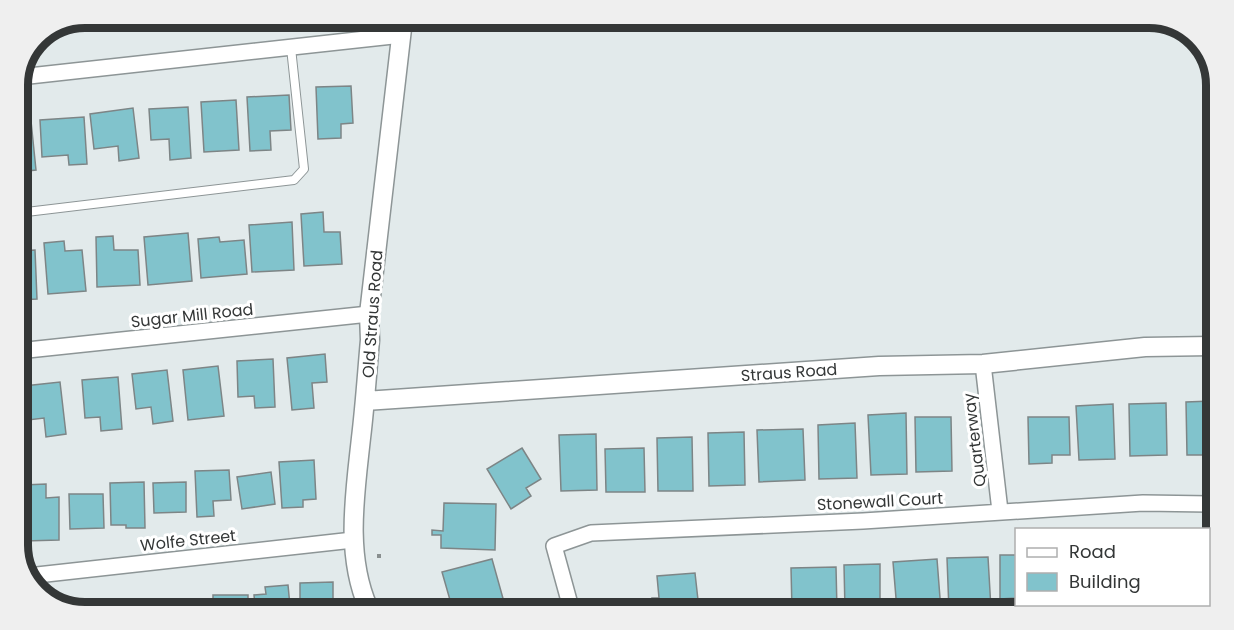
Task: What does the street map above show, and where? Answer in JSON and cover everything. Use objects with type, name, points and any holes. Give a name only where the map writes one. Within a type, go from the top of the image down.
[{"type":"street","points":[[30,75],[291,48],[402,28]]},
{"type":"street","name":"Old Straus Road","points":[[366,602],[361,591],[353,540],[354,504],[370,340],[369,314],[402,28]]},
{"type":"street","name":"Sugar Mill Road","points":[[29,350],[369,314]]},
{"type":"street","name":"Straus Road","points":[[365,401],[879,366],[983,364],[1145,347],[1206,346]]},
{"type":"street","name":"Quarterway","points":[[983,364],[1000,511]]},
{"type":"street","name":"Stonewall Court","points":[[569,602],[554,546],[591,533],[862,521],[1143,503],[1206,504]]},
{"type":"street","name":"Wolfe Street","points":[[37,575],[353,540]]},
{"type":"lane","points":[[29,212],[294,180],[304,170],[291,48]]},
{"type":"building","points":[[351,86],[353,123],[341,124],[341,138],[318,139],[316,87]]},
{"type":"building","points":[[289,95],[291,130],[270,131],[271,150],[250,151],[247,97]]},
{"type":"building","points":[[236,100],[239,150],[204,152],[201,102]]},
{"type":"building","points":[[188,107],[191,158],[170,160],[169,139],[151,140],[149,109]]},
{"type":"building","points":[[133,108],[139,158],[119,161],[118,146],[94,149],[90,114]]},
{"type":"building","points":[[84,117],[87,164],[69,165],[68,155],[42,157],[40,120]]},
{"type":"building","points":[[29,121],[31,121],[36,170],[29,171]]},
{"type":"building","points":[[323,212],[324,232],[340,232],[342,264],[304,266],[301,214]]},
{"type":"building","points":[[292,222],[294,270],[252,272],[249,225]]},
{"type":"building","points":[[188,233],[192,281],[148,285],[144,237]]},
{"type":"building","points":[[113,236],[114,250],[138,250],[140,285],[97,287],[96,237]]},
{"type":"building","points":[[219,237],[220,242],[244,240],[247,274],[201,278],[198,239]]},
{"type":"building","points":[[64,241],[65,251],[82,250],[86,291],[48,294],[44,243]]},
{"type":"building","points":[[29,250],[35,250],[37,299],[29,299]]},
{"type":"building","points":[[325,354],[327,382],[312,383],[314,408],[292,410],[287,358]]},
{"type":"building","points":[[273,359],[275,407],[255,408],[254,396],[238,397],[237,361]]},
{"type":"building","points":[[218,366],[224,416],[188,420],[183,370]]},
{"type":"building","points":[[167,370],[173,421],[153,424],[151,407],[136,409],[132,374]]},
{"type":"building","points":[[118,377],[122,429],[101,431],[100,417],[85,418],[82,380]]},
{"type":"building","points":[[60,382],[66,434],[46,437],[44,418],[29,420],[29,385]]},
{"type":"building","points":[[1206,401],[1206,455],[1187,455],[1186,402]]},
{"type":"building","points":[[1166,403],[1167,455],[1130,456],[1129,404]]},
{"type":"building","points":[[1113,404],[1115,459],[1079,460],[1076,406]]},
{"type":"building","points":[[906,413],[907,474],[871,475],[868,415]]},
{"type":"building","points":[[915,417],[951,417],[952,471],[916,472]]},
{"type":"building","points":[[1028,417],[1069,417],[1070,455],[1052,455],[1052,463],[1029,464]]},
{"type":"building","points":[[855,423],[857,478],[819,479],[818,425]]},
{"type":"building","points":[[803,429],[805,480],[759,482],[757,430]]},
{"type":"building","points":[[744,432],[745,485],[709,486],[708,433]]},
{"type":"building","points":[[596,434],[597,490],[561,491],[559,435]]},
{"type":"building","points":[[692,437],[693,491],[658,491],[657,438]]},
{"type":"building","points":[[522,448],[541,479],[526,488],[531,496],[511,509],[487,469]]},
{"type":"building","points":[[644,448],[645,492],[606,492],[605,449]]},
{"type":"building","points":[[314,460],[316,499],[303,500],[303,507],[282,508],[279,462]]},
{"type":"building","points":[[229,470],[231,500],[213,501],[214,516],[197,517],[195,471]]},
{"type":"building","points":[[271,472],[275,504],[242,509],[237,477]]},
{"type":"building","points":[[144,482],[145,528],[111,525],[110,483]]},
{"type":"building","points":[[186,482],[186,512],[154,513],[153,483]]},
{"type":"building","points":[[46,484],[46,498],[59,497],[59,540],[29,541],[29,485]]},
{"type":"building","points":[[69,494],[103,494],[104,528],[70,529]]},
{"type":"building","points":[[444,503],[496,504],[495,550],[441,548],[441,535],[432,535],[432,530],[443,531]]},
{"type":"building","points":[[1000,555],[1015,555],[1015,598],[1000,599]]},
{"type":"building","points":[[988,557],[991,602],[949,602],[947,558]]},
{"type":"building","points":[[492,559],[504,602],[451,602],[442,572]]},
{"type":"building","points":[[937,559],[940,602],[896,602],[893,562]]},
{"type":"building","points":[[880,564],[880,602],[845,602],[844,565]]},
{"type":"building","points":[[836,567],[837,602],[792,602],[791,568]]},
{"type":"building","points":[[695,573],[698,602],[652,602],[652,598],[659,598],[657,576]]},
{"type":"building","points":[[333,582],[333,602],[300,602],[300,583]]},
{"type":"building","points":[[288,585],[290,602],[255,602],[254,595],[266,594],[265,587]]},
{"type":"building","points":[[213,595],[248,595],[248,602],[213,602]]},
{"type":"building","points":[[204,599],[204,602],[171,602]]}]
